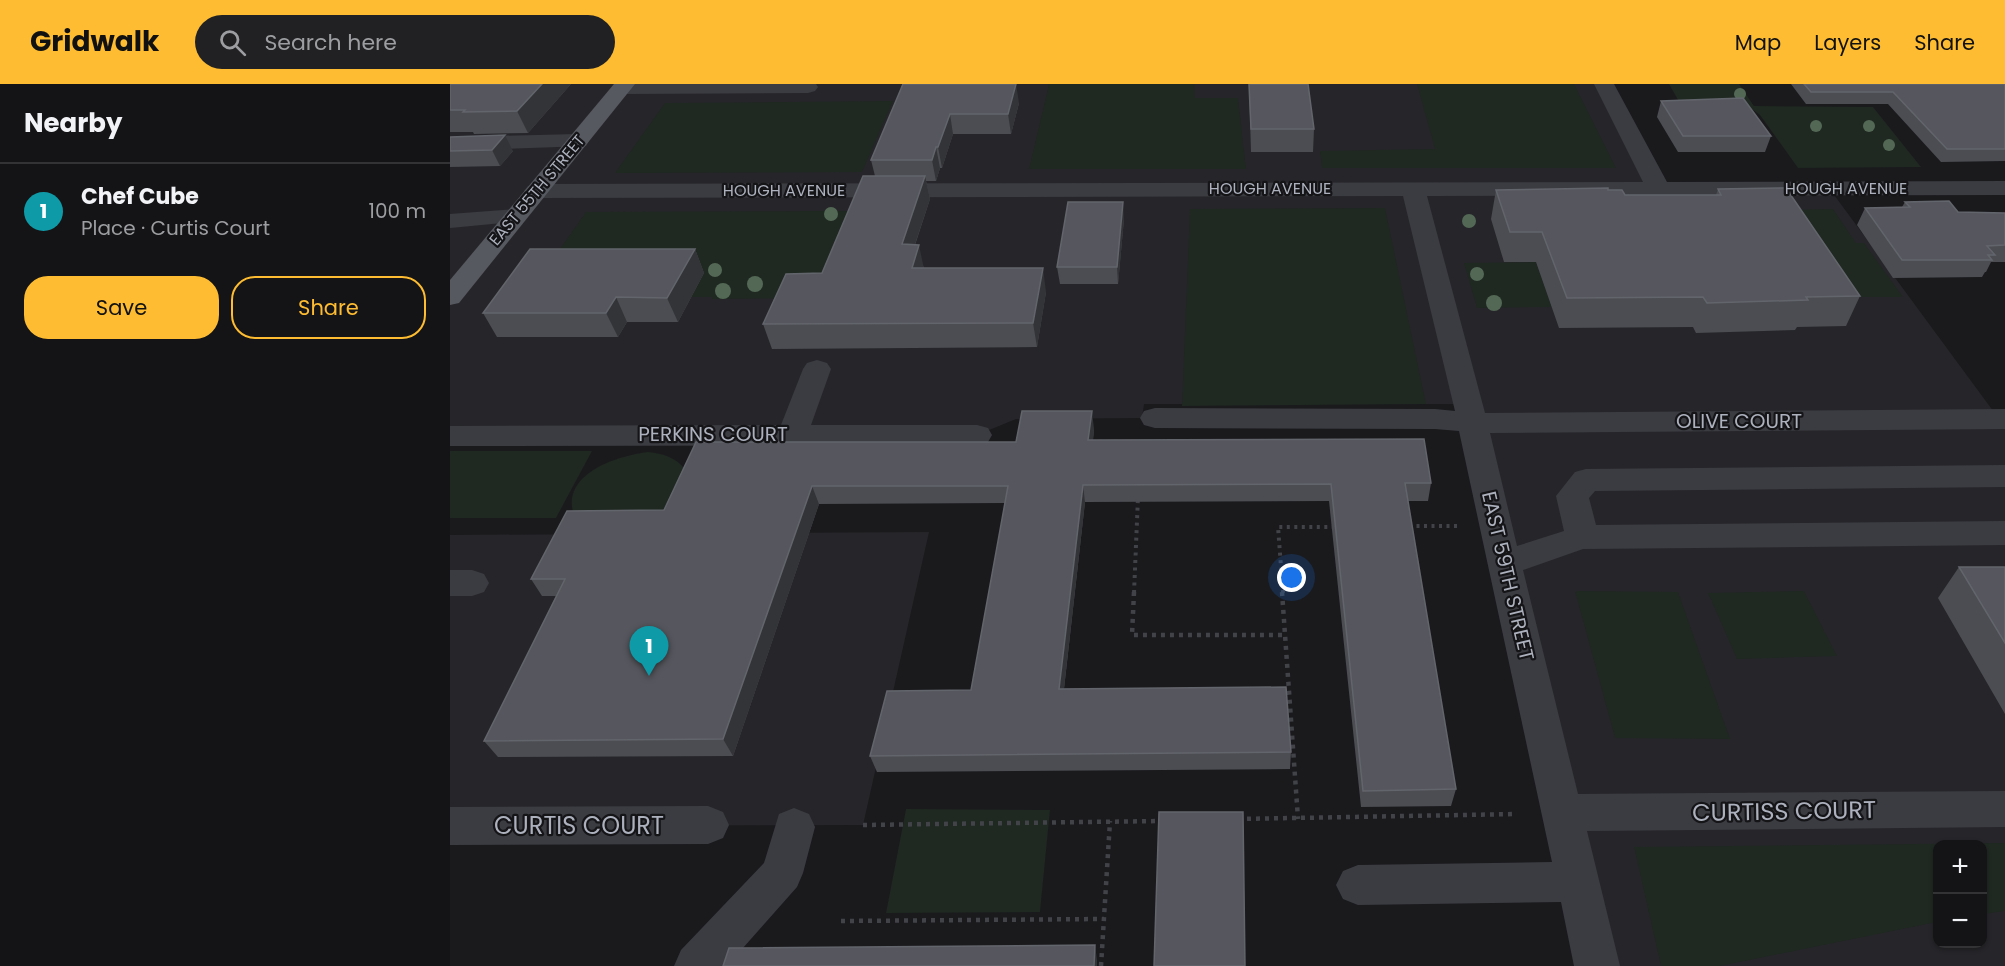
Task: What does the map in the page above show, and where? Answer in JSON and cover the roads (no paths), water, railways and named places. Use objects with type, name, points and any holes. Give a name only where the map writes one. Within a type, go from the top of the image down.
[{"type":"main road","name":"EAST 55TH STREET","points":[[450,297],[624,86]]},
{"type":"street","points":[[1604,84],[1659,189]]},
{"type":"street","points":[[624,86],[808,87]]},
{"type":"street","points":[[450,144],[578,141]]},
{"type":"street","name":"EAST 59TH STREET","points":[[1413,188],[1472,423],[1597,966]]},
{"type":"street","name":"HOUGH AVENUE","points":[[536,191],[2005,188]]},
{"type":"street","points":[[450,221],[515,216]]},
{"type":"street","points":[[793,434],[817,369]]},
{"type":"street","name":"OLIVE COURT","points":[[1155,418],[1435,419],[1472,423],[2005,419]]},
{"type":"street","name":"PERKINS COURT","points":[[450,436],[976,435]]},
{"type":"street","points":[[1582,537],[1572,496],[1586,480],[2005,476]]},
{"type":"street","points":[[1504,563],[1582,537],[2005,533]]},
{"type":"street","name":"CURTISS COURT","points":[[1563,813],[2005,809]]},
{"type":"street","name":"CURTIS COURT","points":[[450,826],[708,825]]},
{"type":"street","points":[[697,966],[782,873],[794,826]]},
{"type":"street","points":[[1358,885],[1577,882]]},
{"type":"place","name":"Chef Cube","points":[[649,676]]}]
